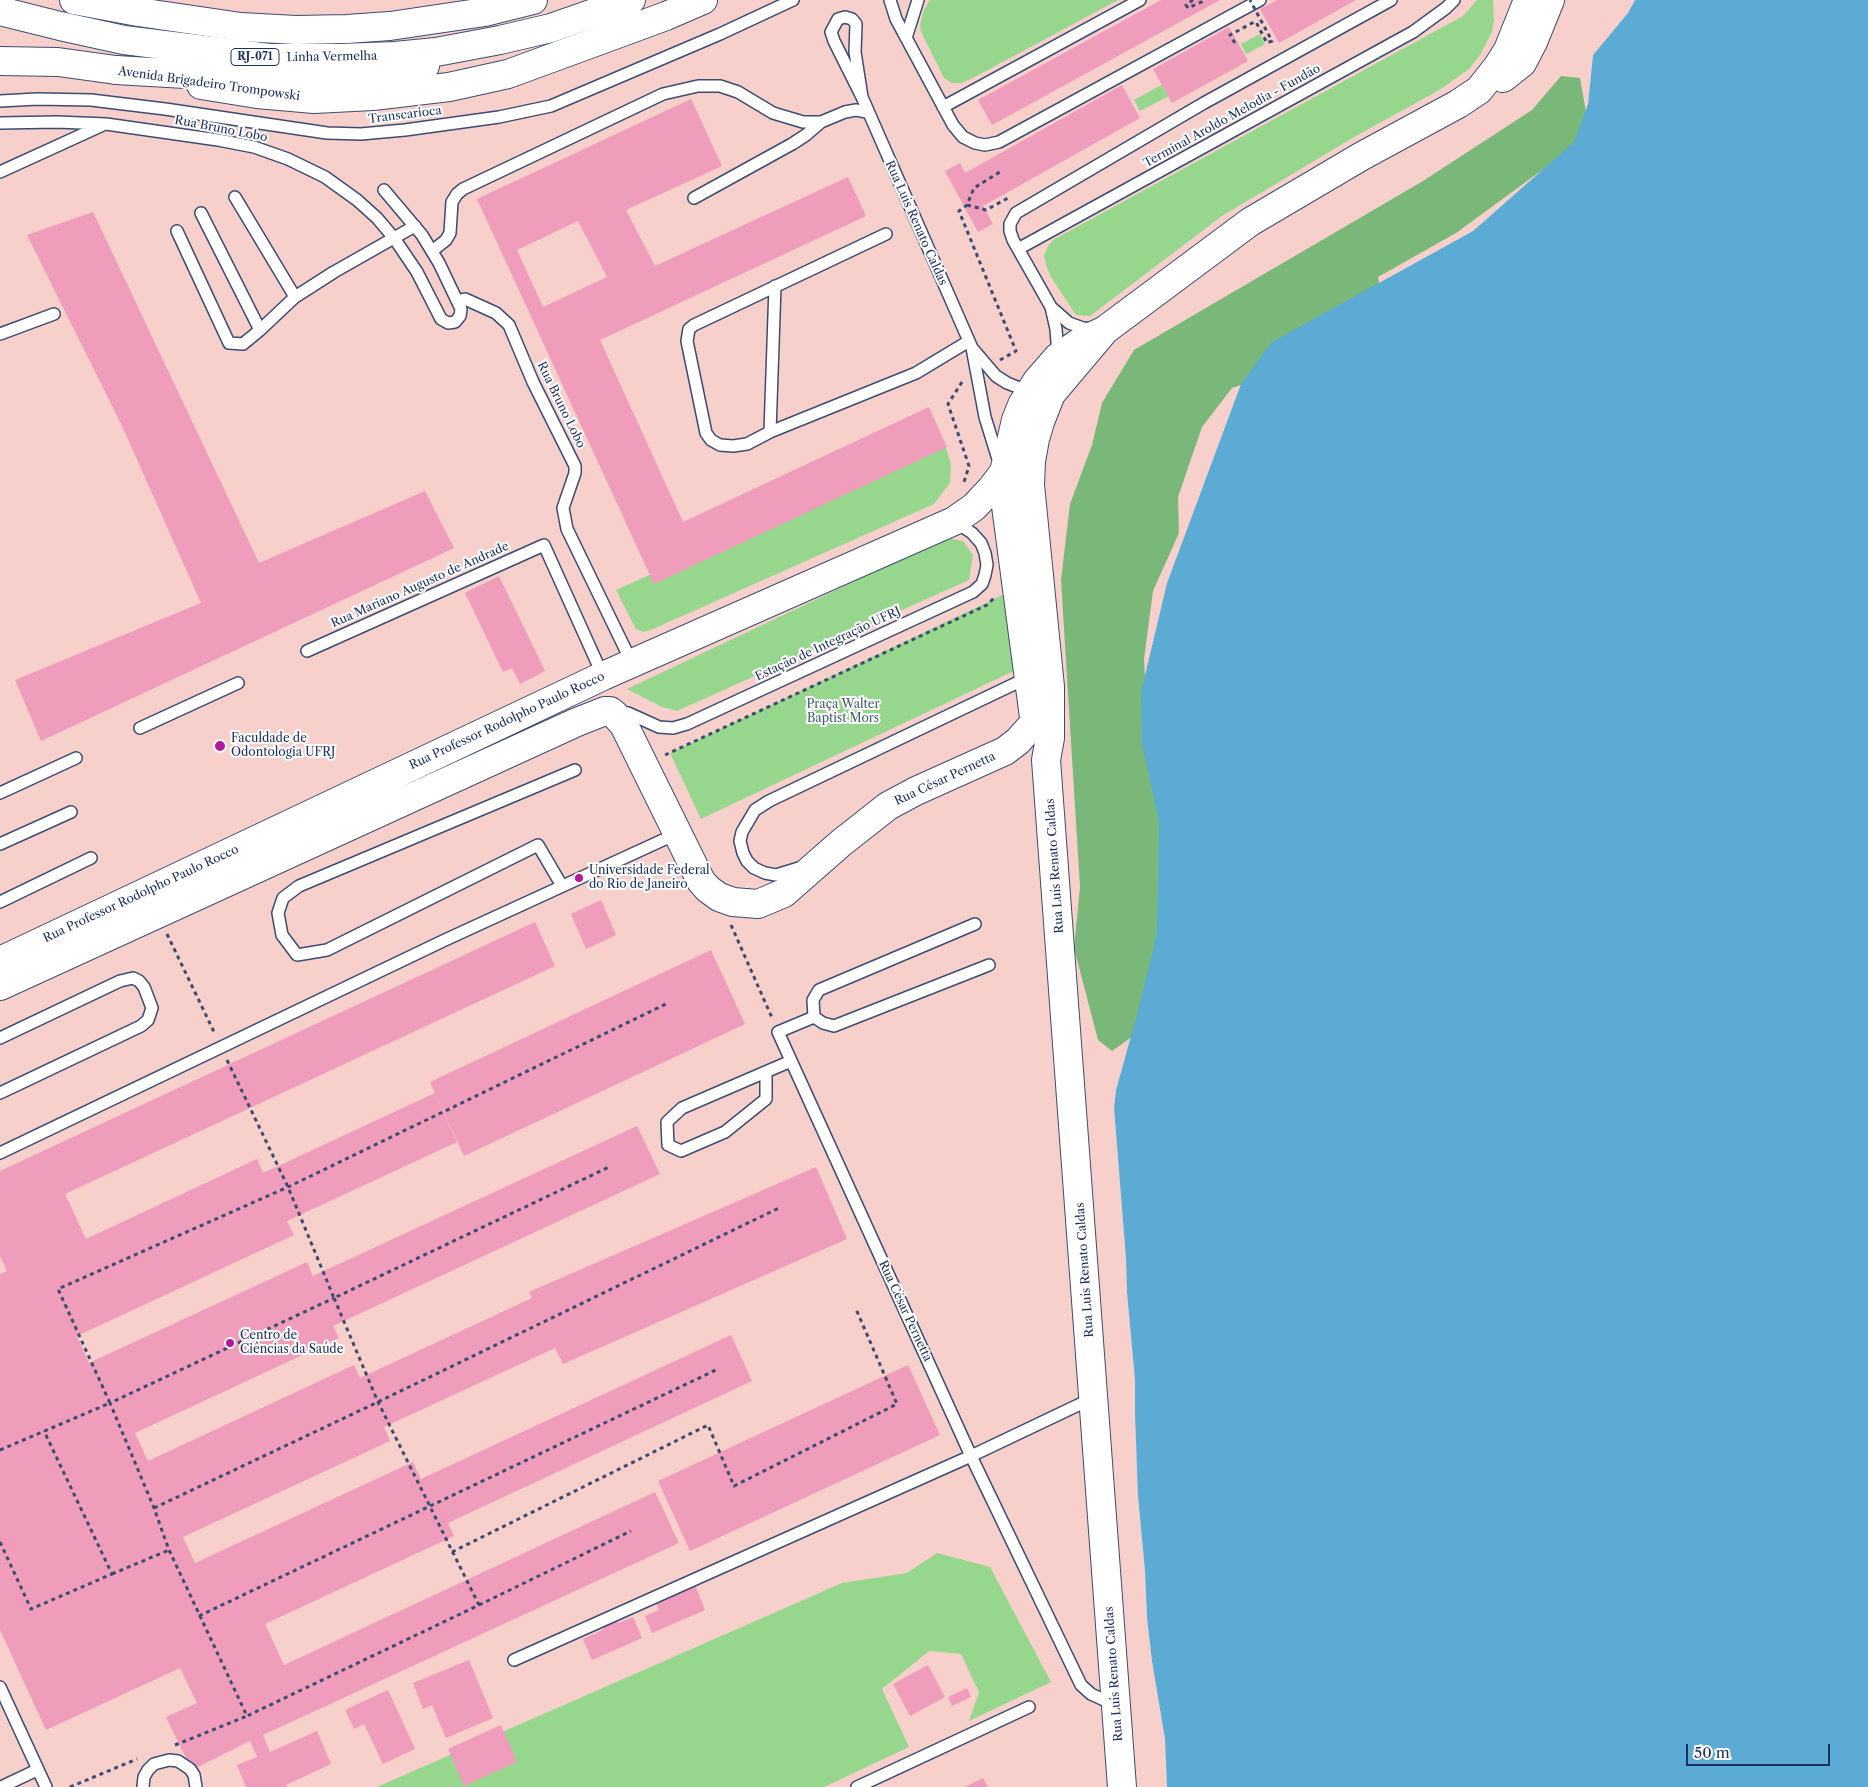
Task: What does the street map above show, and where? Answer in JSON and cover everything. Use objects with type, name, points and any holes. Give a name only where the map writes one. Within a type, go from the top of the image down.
[{"type":"main road","points":[[74,0],[138,12],[241,27],[296,30],[390,26],[485,12],[533,0]]},
{"type":"main road","name":"Linha Vermelha","points":[[0,11],[124,40],[269,58],[395,56],[436,52],[506,39],[551,28],[631,0]]},
{"type":"main road","name":"Avenida Brigadeiro Trompowski","points":[[0,61],[58,62],[257,94],[314,99],[372,96],[449,87],[508,74],[666,16],[702,0]]},
{"type":"main road","points":[[1479,90],[1500,42],[1506,0]]},
{"type":"main road","points":[[1479,90],[1508,50],[1528,0]]},
{"type":"main road","points":[[1005,469],[1016,420],[1037,381],[1058,357],[1080,342],[1106,330],[1250,222],[1362,156],[1458,104],[1479,90],[1495,84],[1511,73],[1522,63],[1533,42],[1550,0]]},
{"type":"main road","points":[[116,70],[289,80],[378,78],[404,73],[506,39]]},
{"type":"main road","name":"Rua Luís Renato Caldas","points":[[1106,330],[1051,394],[1040,422],[1030,460],[1030,485],[1034,528],[1040,682],[1034,722],[1046,760],[1095,1398],[1122,1784]]},
{"type":"main road","name":"Rua Luís Renato Caldas","points":[[1005,469],[1006,506],[1050,738],[1046,760]]},
{"type":"main road","name":"Rua Professor Rodolpho Paulo Rocco","points":[[0,961],[603,676],[954,521],[974,507],[991,489],[1005,469]]},
{"type":"main road","name":"Rua Professor Rodolpho Paulo Rocco","points":[[0,986],[577,722],[600,712],[610,711]]},
{"type":"main road","name":"Rua César Pernetta","points":[[610,711],[624,725],[676,834],[701,880],[708,889],[719,897],[746,904],[758,904],[784,893],[888,806],[916,791],[1005,752],[1018,741],[1034,722]]},
{"type":"lane","name":"Transcarioca","points":[[0,101],[37,99],[90,100],[327,132],[361,134],[405,130],[499,117],[551,106],[720,34],[793,0]]},
{"type":"lane","points":[[883,0],[891,6],[953,125],[963,137],[975,143],[985,144],[999,142],[1260,0]]},
{"type":"lane","points":[[906,38],[918,0]]},
{"type":"lane","points":[[943,107],[1140,0]]},
{"type":"lane","name":"Terminal Aroldo Melodia - Fundão","points":[[1058,357],[1056,330],[1051,307],[1018,249],[1010,231],[1010,224],[1016,213],[1204,103],[1391,0]]},
{"type":"lane","name":"Terminal Aroldo Melodia - Fundão","points":[[1018,249],[1413,32],[1454,0]]},
{"type":"lane","name":"Rua Luís Renato Caldas","points":[[862,97],[855,52],[856,24],[852,19],[846,17],[838,18],[831,32],[834,41],[862,97],[970,344],[985,417],[997,456],[1005,469]]},
{"type":"lane","points":[[432,251],[446,240],[450,233],[452,202],[457,194],[464,189],[663,94],[698,86],[720,86],[738,92],[774,112],[803,122],[821,122]]},
{"type":"lane","points":[[694,198],[792,144],[821,122],[845,112],[856,110],[867,112]]},
{"type":"lane","name":"Rua Bruno Lobo","points":[[0,123],[57,122],[106,124],[218,140],[254,147],[288,159],[325,178],[357,200],[376,218],[394,238],[417,272],[439,316],[444,322],[452,323],[458,320],[461,309],[458,301],[465,299],[501,316],[509,325],[533,382],[575,466],[575,472],[563,508],[563,517],[567,529],[632,663]]},
{"type":"lane","points":[[0,172],[106,124]]},
{"type":"lane","points":[[384,190],[415,226],[432,251],[458,301]]},
{"type":"lane","points":[[235,197],[295,297]]},
{"type":"lane","points":[[201,213],[260,330]]},
{"type":"lane","points":[[177,231],[229,343],[242,344],[295,297],[334,272],[415,226]]},
{"type":"lane","points":[[886,234],[689,329],[687,341],[706,433],[711,440],[720,445],[747,444],[770,432],[916,373],[970,344]]},
{"type":"lane","points":[[770,432],[775,286]]},
{"type":"lane","name":"Terminal Aroldo Melodia - Fundão","points":[[1051,307],[1069,323],[1076,326],[1106,330]]},
{"type":"lane","points":[[0,334],[54,314]]},
{"type":"lane","name":"Rua Luís Renato Caldas","points":[[970,344],[996,376],[1007,383],[1030,392]]},
{"type":"lane","name":"Estação de Integração UFRJ","points":[[610,711],[628,713],[659,727],[673,728],[687,724],[974,592],[982,584],[985,575],[985,553],[981,543],[972,533],[954,521]]},
{"type":"lane","name":"Rua Mariano Augusto de Andrade","points":[[307,651],[544,545],[603,676]]},
{"type":"lane","points":[[823,859],[790,871],[776,874],[765,873],[754,868],[747,861],[740,841],[742,832],[755,810],[769,801],[1040,682]]},
{"type":"lane","points":[[140,728],[238,683]]},
{"type":"lane","points":[[0,793],[76,758]]},
{"type":"lane","points":[[562,886],[538,845],[327,950],[297,955],[282,935],[278,913],[283,898],[298,886],[575,770]]},
{"type":"lane","points":[[0,844],[71,812]]},
{"type":"lane","points":[[0,1153],[220,1046],[676,834]]},
{"type":"lane","points":[[0,902],[91,858]]},
{"type":"lane","points":[[814,1017],[813,1000],[819,990],[975,924]]},
{"type":"lane","points":[[814,1017],[823,1023],[834,1026],[989,964]]},
{"type":"lane","points":[[0,1038],[120,981],[133,978],[144,987],[152,1008],[148,1020],[141,1026],[0,1093]]},
{"type":"lane","points":[[778,1032],[814,1017]]},
{"type":"lane","name":"Rua César Pernetta","points":[[778,1032],[971,1456],[1081,1685],[1091,1694],[1116,1706]]},
{"type":"lane","points":[[766,1072],[766,1099],[725,1132],[681,1150],[668,1145],[667,1122],[682,1108],[791,1061]]},
{"type":"lane","points":[[514,1660],[971,1456],[1095,1398]]},
{"type":"lane","points":[[0,1687],[46,1787]]},
{"type":"lane","points":[[857,1787],[1028,1707]]},
{"type":"lane","points":[[143,1787],[144,1777],[154,1764],[178,1760],[190,1769],[194,1775],[196,1787]]},
{"type":"lane","points":[[1,1787],[37,1770]]},
{"type":"path","points":[[1192,0],[1187,3],[1187,7],[1191,8],[1206,0]]},
{"type":"path","points":[[1235,43],[1230,34],[1254,22],[1256,22],[1266,43],[1272,40],[1250,0]]},
{"type":"path","points":[[967,206],[974,188],[1003,170]]},
{"type":"path","points":[[1015,195],[986,210],[967,206],[959,210],[1016,351]]},
{"type":"path","points":[[962,382],[948,404],[969,466],[962,487]]},
{"type":"path","points":[[719,897],[778,1032]]},
{"type":"path","points":[[169,939],[288,1187],[378,1402],[479,1605]]},
{"type":"path","points":[[631,1531],[247,1716],[169,1550],[154,1508],[110,1403],[58,1289],[288,1187],[668,1003]]},
{"type":"path","points":[[0,1450],[110,1403],[609,1167]]},
{"type":"path","points":[[154,1508],[781,1208]]},
{"type":"path","points":[[452,1552],[708,1425],[734,1486],[897,1404],[856,1310]]},
{"type":"path","points":[[199,1616],[718,1369]]},
{"type":"path","points":[[44,1432],[112,1574]]},
{"type":"path","points":[[0,1542],[31,1609],[169,1550]]},
{"type":"shaded area","name":"Universidade Federal do Rio de Janeiro","points":[[0,0],[1635,0],[1628,13],[1593,55],[1588,104],[1574,142],[1473,231],[1272,342],[1241,384],[1167,583],[1141,692],[1138,1011],[1116,1090],[1114,1108],[1135,1380],[1138,1496],[1147,1618],[1165,1739],[1167,1787],[0,1787]]},
{"type":"green space","points":[[930,0],[1118,0],[971,79],[961,83],[952,83],[944,78],[921,32],[920,24],[924,10]]},
{"type":"green space","points":[[1477,0],[1493,0],[1494,21],[1492,32],[1480,55],[1469,69],[1441,89],[1356,136],[1222,216],[1090,316],[1076,315],[1051,277],[1046,265],[1044,255],[1053,240],[1463,16]]},
{"type":"green space","points":[[1260,34],[1265,44],[1246,54],[1241,44]]},
{"type":"green space","points":[[1561,76],[1580,78],[1590,135],[1456,233],[1378,277],[1383,309],[1316,360],[1232,388],[1202,427],[1178,497],[1179,533],[1153,591],[1144,659],[1147,714],[1176,842],[1139,1032],[1112,1051],[1098,1040],[1074,948],[1080,887],[1061,580],[1070,504],[1092,445],[1102,403],[1134,350],[1423,181],[1532,110]]},
{"type":"green space","points":[[1163,84],[1169,96],[1140,111],[1134,100]]},
{"type":"green space","points":[[944,442],[951,464],[950,483],[934,504],[653,629],[643,632],[636,629],[616,590]]},
{"type":"green space","points":[[946,538],[963,541],[973,555],[969,580],[677,711],[662,707],[627,689]]},
{"type":"green space","name":"Praça Walter Baptist Mors","points":[[1011,591],[1016,670],[701,819],[670,753]]},
{"type":"green space","points":[[937,1553],[990,1567],[1051,1682],[969,1721],[979,1692],[961,1654],[929,1651],[882,1689],[909,1747],[824,1787],[377,1787],[842,1583],[907,1573]]},
{"type":"water","points":[[1635,0],[1868,0],[1868,1787],[1167,1787],[1165,1739],[1147,1618],[1138,1496],[1135,1380],[1114,1108],[1116,1090],[1157,933],[1159,822],[1142,743],[1141,692],[1167,583],[1241,384],[1272,342],[1473,231],[1574,142],[1588,104],[1593,55],[1628,13]]},
{"type":"building","points":[[1161,0],[1220,0],[992,125],[978,100]]},
{"type":"building","points":[[1277,0],[1356,0],[1279,43],[1260,9]]},
{"type":"building","points":[[1229,27],[1248,61],[1172,103],[1153,69]]},
{"type":"building","points":[[1122,85],[1140,118],[983,206],[993,224],[978,232],[945,171],[960,163],[965,173]]},
{"type":"building","points":[[691,99],[722,166],[626,210],[655,266],[848,177],[866,216],[600,340],[683,522],[929,407],[947,447],[654,584],[477,199]],"holes":[[[578,221],[607,277],[543,307],[517,250]]]},
{"type":"building","points":[[93,212],[259,563],[425,491],[454,548],[41,741],[15,680],[201,603],[122,426],[27,235]]},
{"type":"building","points":[[499,576],[545,671],[520,684],[512,668],[503,672],[465,593]]},
{"type":"building","points":[[601,900],[616,935],[586,949],[571,914]]},
{"type":"building","name":"Centro de Ciências da Saúde","points":[[535,922],[555,966],[65,1194],[86,1239],[257,1159],[263,1173],[435,1093],[457,1142],[287,1221],[294,1235],[77,1336],[89,1363],[307,1262],[313,1276],[637,1126],[660,1174],[333,1326],[339,1338],[135,1433],[148,1461],[354,1365],[360,1378],[532,1298],[529,1292],[816,1167],[847,1239],[563,1364],[555,1348],[384,1427],[390,1441],[183,1537],[195,1563],[413,1462],[421,1479],[731,1335],[752,1381],[448,1523],[454,1536],[265,1624],[284,1665],[655,1492],[679,1543],[263,1735],[270,1752],[317,1731],[331,1764],[286,1785],[287,1787],[246,1787],[237,1765],[257,1757],[250,1741],[192,1770],[166,1717],[197,1703],[180,1668],[46,1730],[0,1630],[0,1274],[7,1271],[0,1256],[0,1171]]},
{"type":"building","points":[[711,950],[745,1024],[464,1156],[430,1082]]},
{"type":"building","points":[[908,1365],[940,1435],[690,1551],[658,1481]]},
{"type":"building","points":[[695,1585],[705,1610],[652,1633],[645,1616],[659,1610],[655,1601]]},
{"type":"building","points":[[615,1616],[618,1623],[633,1617],[642,1638],[592,1660],[583,1639],[604,1629],[602,1621]]},
{"type":"building","points":[[469,1660],[493,1718],[446,1738],[432,1705],[423,1709],[413,1683]]},
{"type":"building","points":[[928,1665],[945,1697],[910,1716],[893,1684]]},
{"type":"building","points":[[967,1688],[971,1697],[952,1706],[948,1697]]},
{"type":"building","points":[[388,1690],[415,1749],[383,1764],[364,1724],[354,1729],[345,1710]]},
{"type":"building","points":[[501,1725],[517,1762],[464,1786],[448,1749]]},
{"type":"building","points":[[983,1778],[988,1787],[965,1787]]},
{"type":"place","name":"Faculdade de Odontologia UFRJ","points":[[220,746]]},
{"type":"place","name":"Universidade Federal do Rio de Janeiro","points":[[579,878]]},
{"type":"place","name":"Centro de Ciências da Saúde","points":[[230,1343]]}]
